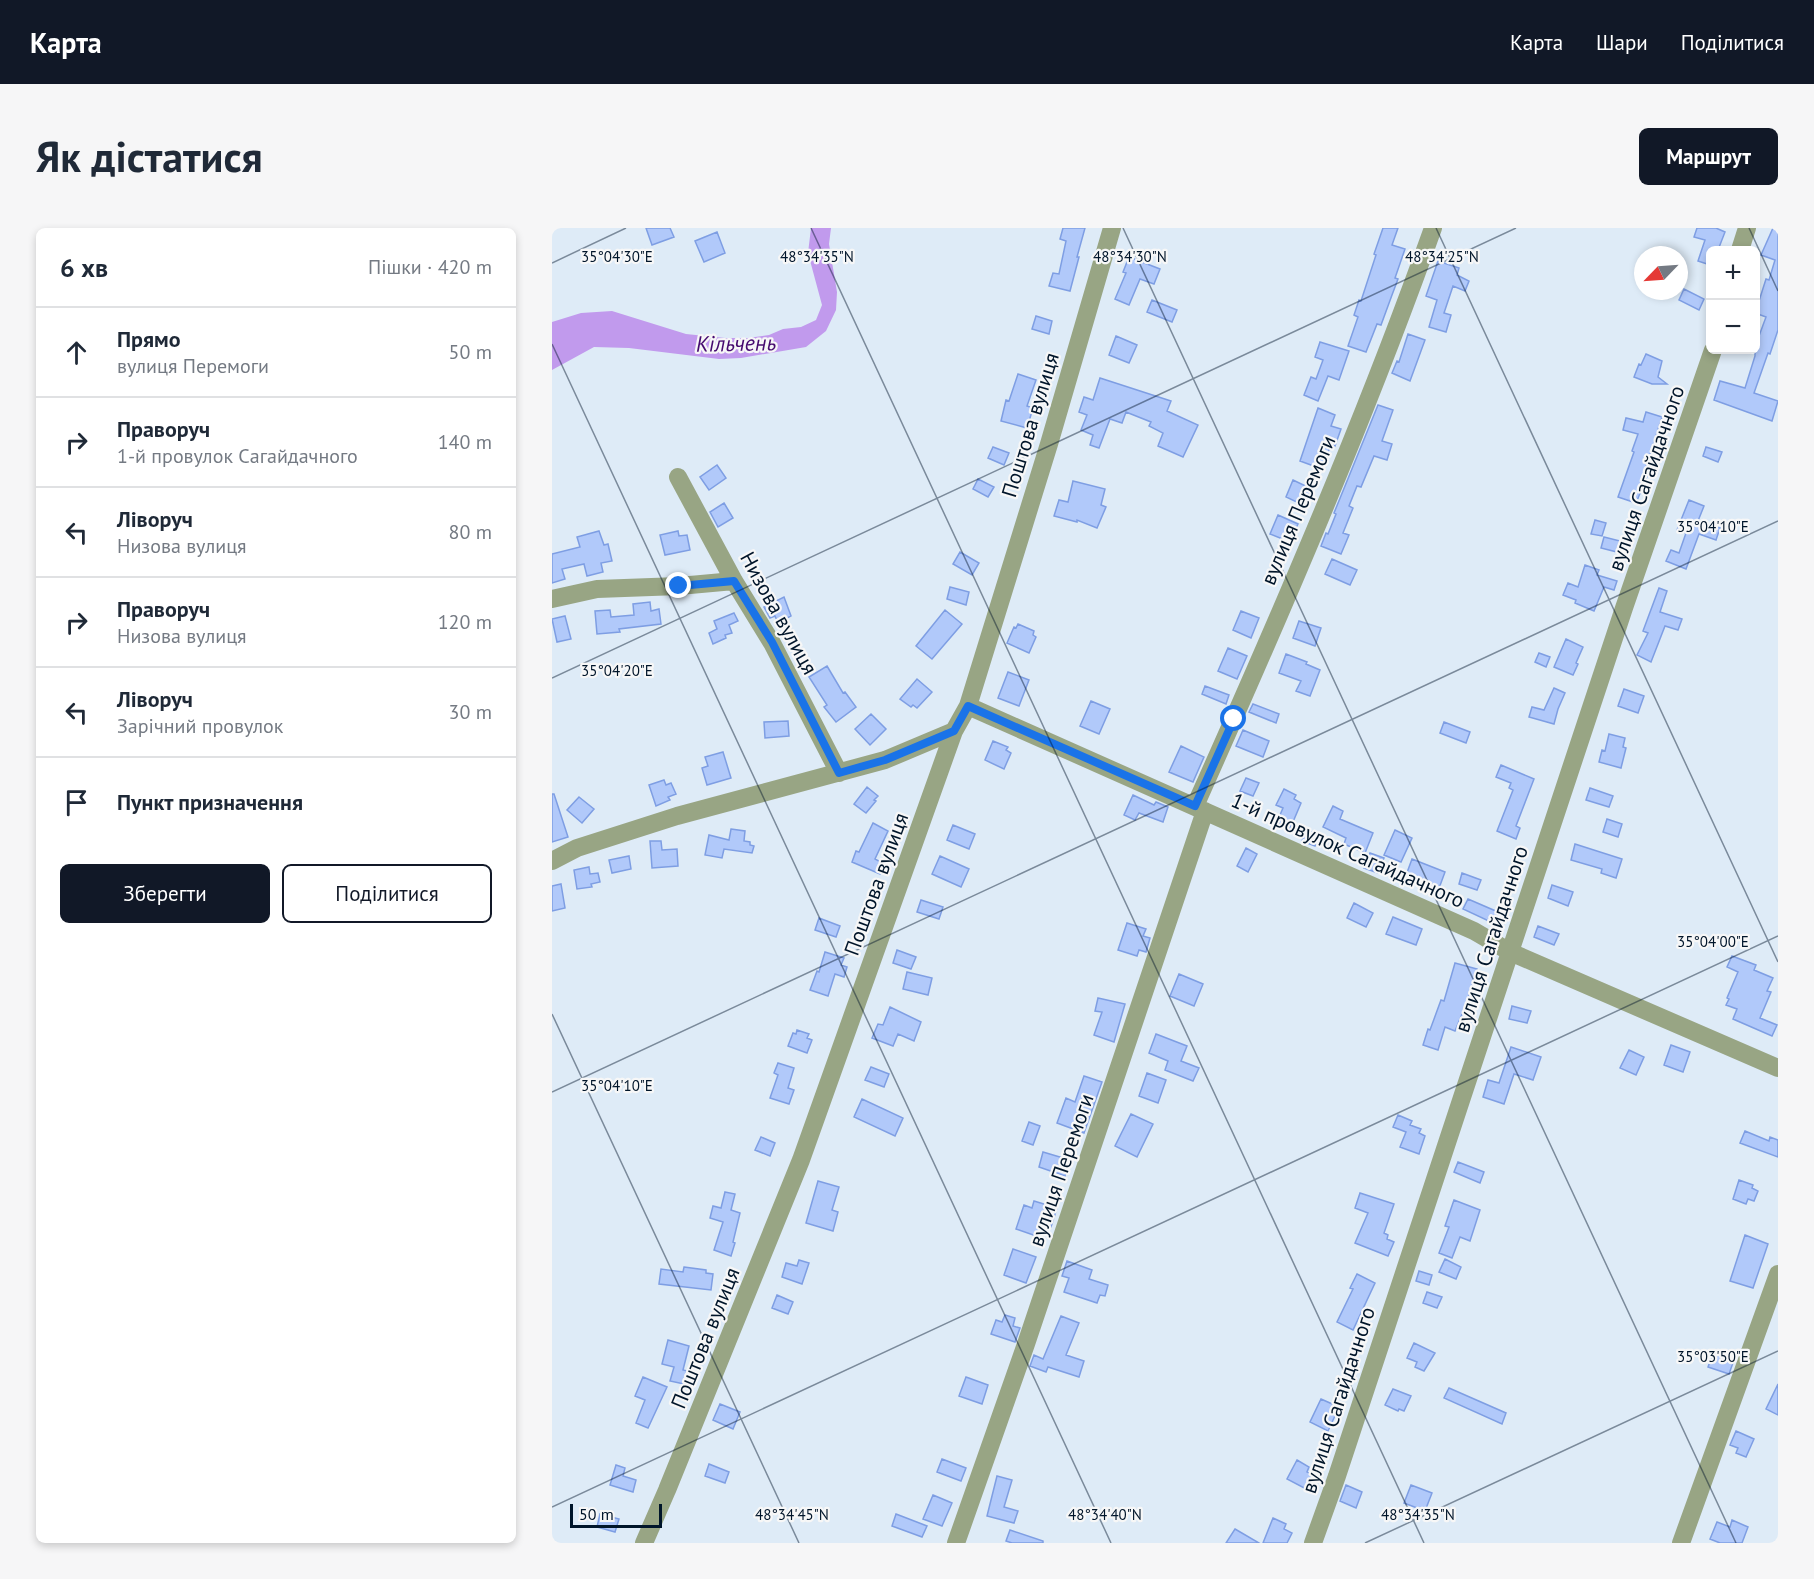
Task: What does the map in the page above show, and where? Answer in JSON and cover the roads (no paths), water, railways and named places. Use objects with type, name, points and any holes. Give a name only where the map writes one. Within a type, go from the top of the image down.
[{"type":"street","name":"Поштова вулиця","points":[[644,1543],[801,1160],[954,731],[968,706],[1049,444],[1112,228]]},
{"type":"street","name":"вулиця Перемоги","points":[[956,1543],[1026,1344],[1200,808],[1234,719],[1365,410],[1433,228]]},
{"type":"street","points":[[1741,246],[1747,228]]},
{"type":"street","name":"вулиця Сагайдачного","points":[[1313,1543],[1624,608],[1712,354]]},
{"type":"street","name":"Низова вулиця","points":[[678,477],[734,581],[772,642],[839,773]]},
{"type":"street","points":[[552,599],[597,589],[734,581]]},
{"type":"street","name":"1-й провулок Сагайдачного","points":[[968,706],[1474,931],[1510,952],[1778,1068]]},
{"type":"street","points":[[552,861],[577,848],[678,816],[885,760],[954,731]]},
{"type":"street","points":[[1681,1543],[1778,1274]]},
{"type":"water","name":"Кільчень","points":[[811,228],[831,228],[829,244],[837,292],[836,310],[826,331],[806,347],[741,358],[719,359],[629,348],[594,347],[552,370],[552,322],[581,313],[612,311],[686,334],[725,338],[769,335],[783,329],[801,327],[816,320],[822,305],[808,253]]}]
